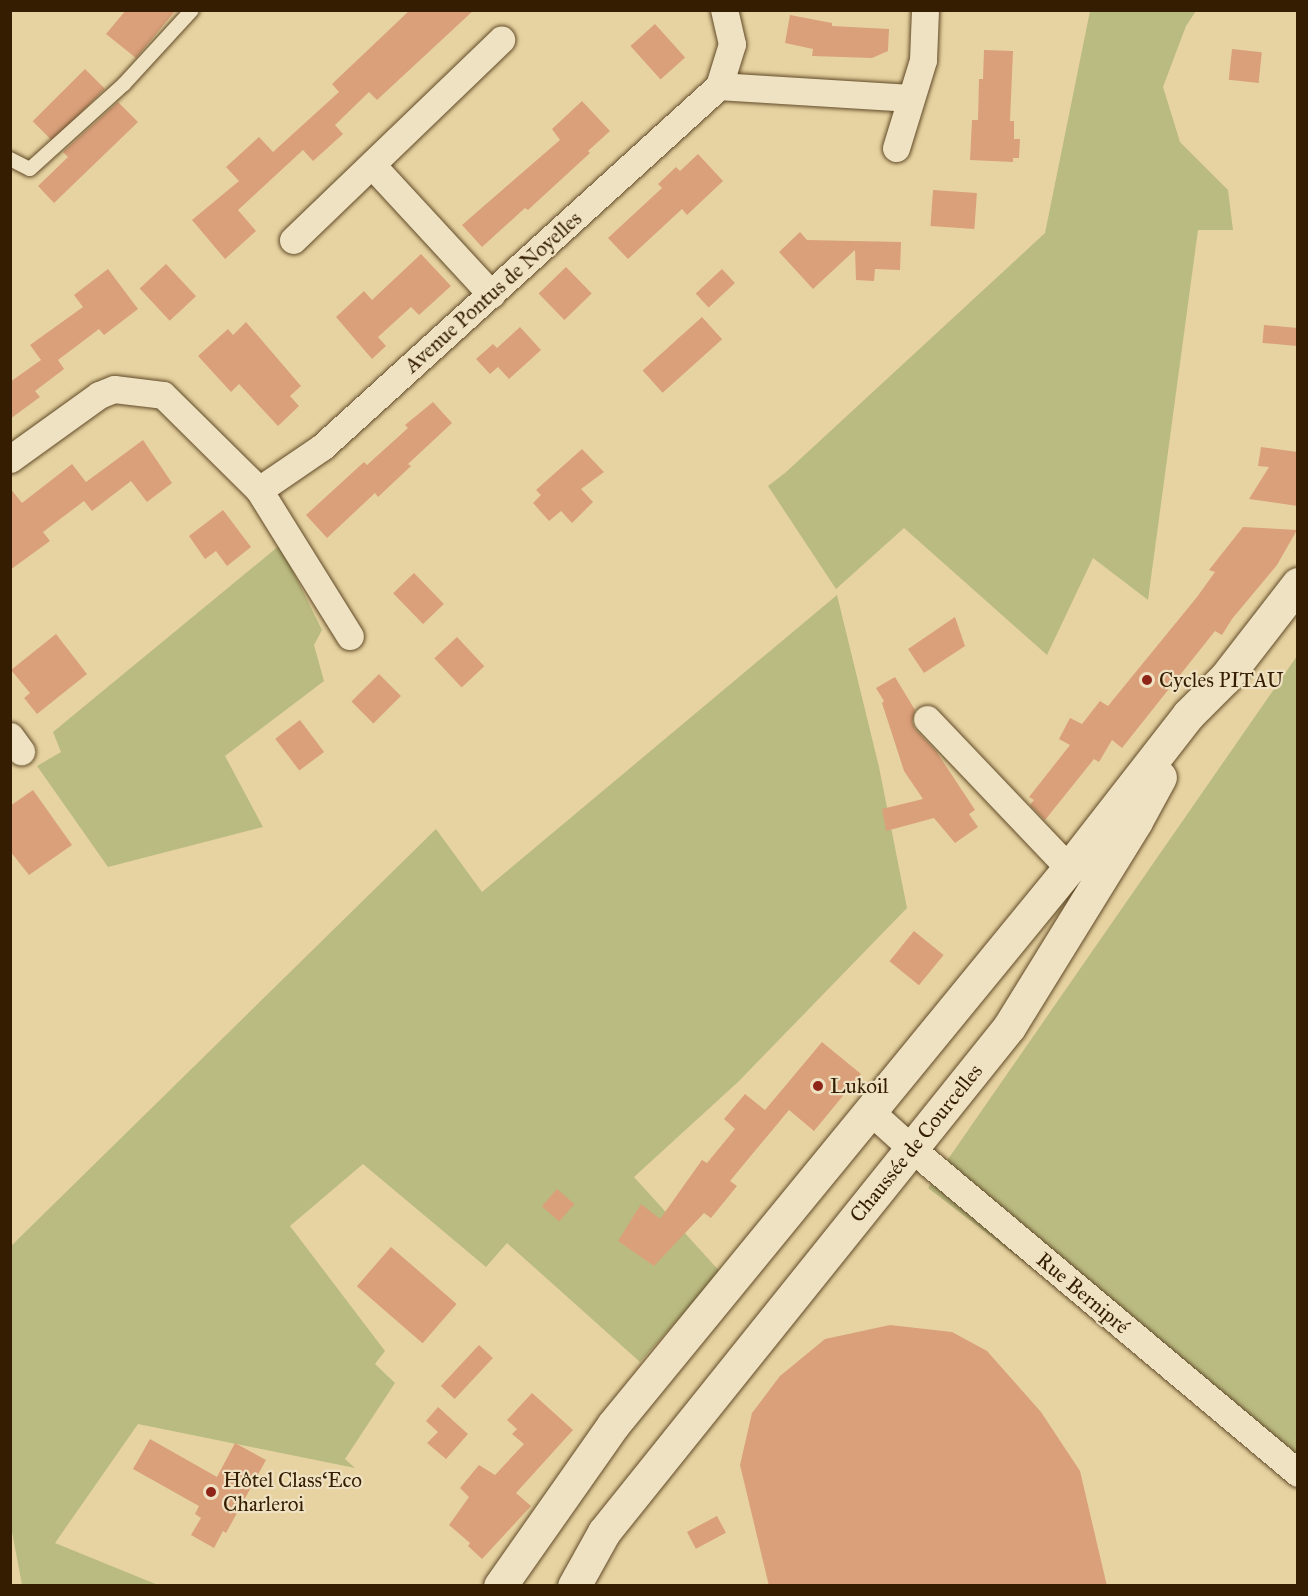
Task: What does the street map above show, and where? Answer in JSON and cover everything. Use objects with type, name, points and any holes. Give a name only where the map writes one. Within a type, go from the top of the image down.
[{"type":"main road","name":"Chaussée de Courcelles","points":[[574,1586],[604,1532],[1009,1027],[1163,773],[1224,678],[1298,584]]},
{"type":"main road","name":"Chaussée de Courcelles","points":[[500,1586],[613,1425],[1069,868],[1188,715],[1224,678]]},
{"type":"main road","points":[[1069,868],[1081,879],[1090,896]]},
{"type":"street","points":[[724,10],[732,44],[719,86],[909,98]]},
{"type":"street","points":[[896,148],[909,98],[923,60],[925,10]]},
{"type":"street","points":[[293,240],[501,40]]},
{"type":"street","name":"Avenue Pontus de Noyelles","points":[[260,490],[322,447],[719,86]]},
{"type":"street","points":[[372,165],[491,294]]},
{"type":"street","points":[[10,459],[99,395],[114,389],[163,395],[260,490],[350,636]]},
{"type":"street","points":[[927,719],[1069,868]]},
{"type":"street","name":"Rue Bernipré","points":[[870,1110],[912,1149],[1298,1473]]},
{"type":"lane","points":[[10,159],[30,169],[124,84],[192,10]]},
{"type":"green space","points":[[1090,11],[1196,11],[1186,26],[1163,87],[1180,142],[1228,190],[1233,230],[1198,230],[1148,600],[1093,558],[1047,655],[904,528],[836,589],[768,486],[785,473],[1045,233]]},
{"type":"green space","points":[[280,545],[322,630],[314,645],[324,681],[225,756],[263,827],[108,867],[37,766],[61,752],[53,732]]},
{"type":"green space","points":[[837,595],[879,767],[907,908],[738,1082],[634,1177],[723,1275],[703,1291],[640,1362],[507,1243],[486,1267],[363,1164],[290,1226],[385,1351],[375,1364],[395,1383],[345,1459],[355,1468],[138,1424],[55,1543],[158,1585],[22,1585],[10,1521],[10,1247],[436,829],[482,892]]},
{"type":"green space","points":[[1297,656],[1297,1472],[928,1188]]},
{"type":"building","points":[[126,10],[176,10],[136,58],[106,34]]},
{"type":"building","points":[[410,10],[474,10],[377,100],[369,92],[335,125],[343,134],[313,161],[303,150],[238,210],[256,231],[225,259],[192,220],[239,181],[226,167],[259,137],[273,152],[339,92],[332,84]]},
{"type":"building","points":[[790,15],[832,23],[832,26],[889,29],[888,51],[872,58],[812,56],[813,49],[785,43]]},
{"type":"building","points":[[655,24],[685,57],[661,80],[630,46]]},
{"type":"building","points":[[1232,49],[1262,52],[1259,83],[1229,80]]},
{"type":"building","points":[[984,50],[1013,51],[1010,121],[1014,121],[1014,139],[1020,139],[1019,158],[1013,158],[1013,162],[970,160],[972,120],[978,120],[979,79],[983,79]]},
{"type":"building","points":[[85,69],[105,89],[52,141],[33,121]]},
{"type":"building","points":[[582,101],[610,131],[588,151],[590,153],[528,210],[525,208],[482,247],[462,225],[560,140],[552,129]]},
{"type":"building","points":[[118,102],[138,122],[54,203],[38,186],[68,157],[63,152]]},
{"type":"building","points":[[698,154],[723,181],[687,215],[682,209],[628,259],[608,238],[662,188],[658,184],[676,167],[680,171]]},
{"type":"building","points":[[933,190],[977,193],[974,229],[930,226]]},
{"type":"building","points":[[800,232],[807,240],[901,242],[900,270],[875,269],[874,281],[856,280],[855,250],[813,289],[779,252]]},
{"type":"building","points":[[421,254],[451,286],[419,315],[411,307],[378,337],[386,346],[372,359],[336,317],[364,291],[372,300]]},
{"type":"building","points":[[166,264],[196,296],[170,321],[140,289]]},
{"type":"building","points":[[566,267],[592,294],[564,320],[539,293]]},
{"type":"building","points":[[108,269],[138,309],[104,335],[99,329],[58,360],[64,369],[35,391],[40,397],[10,419],[10,382],[41,360],[30,345],[83,307],[74,295]]},
{"type":"building","points":[[722,269],[735,283],[709,307],[696,294]]},
{"type":"building","points":[[702,317],[722,339],[663,393],[643,371]]},
{"type":"building","points":[[246,322],[301,386],[290,396],[299,406],[278,426],[239,384],[231,392],[198,356],[228,329],[233,335]]},
{"type":"building","points":[[1264,325],[1298,328],[1296,346],[1262,343]]},
{"type":"building","points":[[520,327],[541,350],[509,379],[498,367],[490,374],[476,359],[493,344],[497,348]]},
{"type":"building","points":[[433,402],[452,423],[408,464],[411,466],[378,497],[375,493],[327,538],[306,515],[364,462],[367,465],[408,428],[405,425]]},
{"type":"building","points":[[143,440],[172,483],[147,502],[131,481],[92,511],[84,501],[43,532],[50,541],[10,570],[10,488],[22,503],[72,464],[86,482]]},
{"type":"building","points":[[1261,447],[1298,452],[1298,506],[1249,499],[1269,467],[1258,466]]},
{"type":"building","points":[[582,449],[604,472],[581,489],[593,502],[572,523],[561,511],[549,521],[533,503],[541,495],[536,490]]},
{"type":"building","points":[[223,510],[251,547],[227,566],[216,551],[205,559],[189,536]]},
{"type":"building","points":[[1243,527],[1297,530],[1277,565],[1232,619],[1222,635],[1215,631],[1122,748],[1112,740],[1099,762],[1094,759],[1045,820],[1030,805],[1034,800],[1029,797],[1070,745],[1059,739],[1070,718],[1082,724],[1100,701],[1108,706],[1197,597],[1215,572],[1209,570]]},
{"type":"building","points":[[414,573],[444,604],[423,624],[393,593]]},
{"type":"building","points":[[955,617],[965,646],[924,673],[908,649]]},
{"type":"building","points":[[56,634],[87,674],[37,714],[24,698],[30,693],[11,670]]},
{"type":"building","points":[[457,637],[484,666],[462,687],[434,658]]},
{"type":"building","points":[[379,674],[401,696],[373,723],[351,702]]},
{"type":"building","points":[[895,677],[915,710],[912,722],[915,729],[936,751],[975,810],[969,814],[978,827],[955,843],[934,818],[886,831],[882,809],[923,799],[904,771],[882,703],[884,701],[876,688]]},
{"type":"building","points":[[300,720],[324,752],[299,771],[275,739]]},
{"type":"building","points":[[33,790],[72,845],[29,875],[10,851],[10,806]]},
{"type":"building","points":[[914,931],[944,955],[919,985],[889,961]]},
{"type":"building","points":[[822,1042],[861,1074],[814,1131],[789,1110],[730,1181],[737,1186],[711,1218],[704,1213],[654,1266],[618,1241],[641,1204],[660,1219],[702,1160],[707,1163],[735,1129],[724,1119],[745,1094],[765,1110]]},
{"type":"building","points":[[557,1189],[574,1204],[559,1221],[542,1206]]},
{"type":"building","points":[[391,1247],[457,1304],[423,1343],[357,1286]]},
{"type":"building","points":[[890,1325],[952,1332],[987,1351],[1041,1412],[1080,1471],[1107,1586],[769,1586],[740,1465],[752,1413],[780,1376],[825,1339]]},
{"type":"building","points":[[479,1345],[493,1358],[455,1399],[441,1386]]},
{"type":"building","points":[[532,1393],[573,1430],[516,1493],[531,1506],[482,1559],[468,1546],[470,1543],[449,1525],[469,1497],[460,1488],[479,1465],[495,1475],[524,1444],[512,1434],[517,1429],[507,1420]]},
{"type":"building","points":[[438,1407],[468,1434],[446,1459],[427,1443],[438,1432],[426,1421]]},
{"type":"building","name":"Hôtel Class‘Eco Charleroi","points":[[150,1439],[217,1477],[235,1443],[266,1460],[226,1533],[223,1531],[214,1548],[191,1535],[201,1518],[195,1514],[199,1506],[133,1469]]},
{"type":"building","points":[[717,1516],[726,1533],[696,1549],[687,1532]]},
{"type":"place","name":"Cycles PITAU","points":[[1147,680]]},
{"type":"place","name":"Lukoil","points":[[818,1086]]},
{"type":"place","name":"Hôtel Class‘Eco Charleroi","points":[[211,1492]]}]
